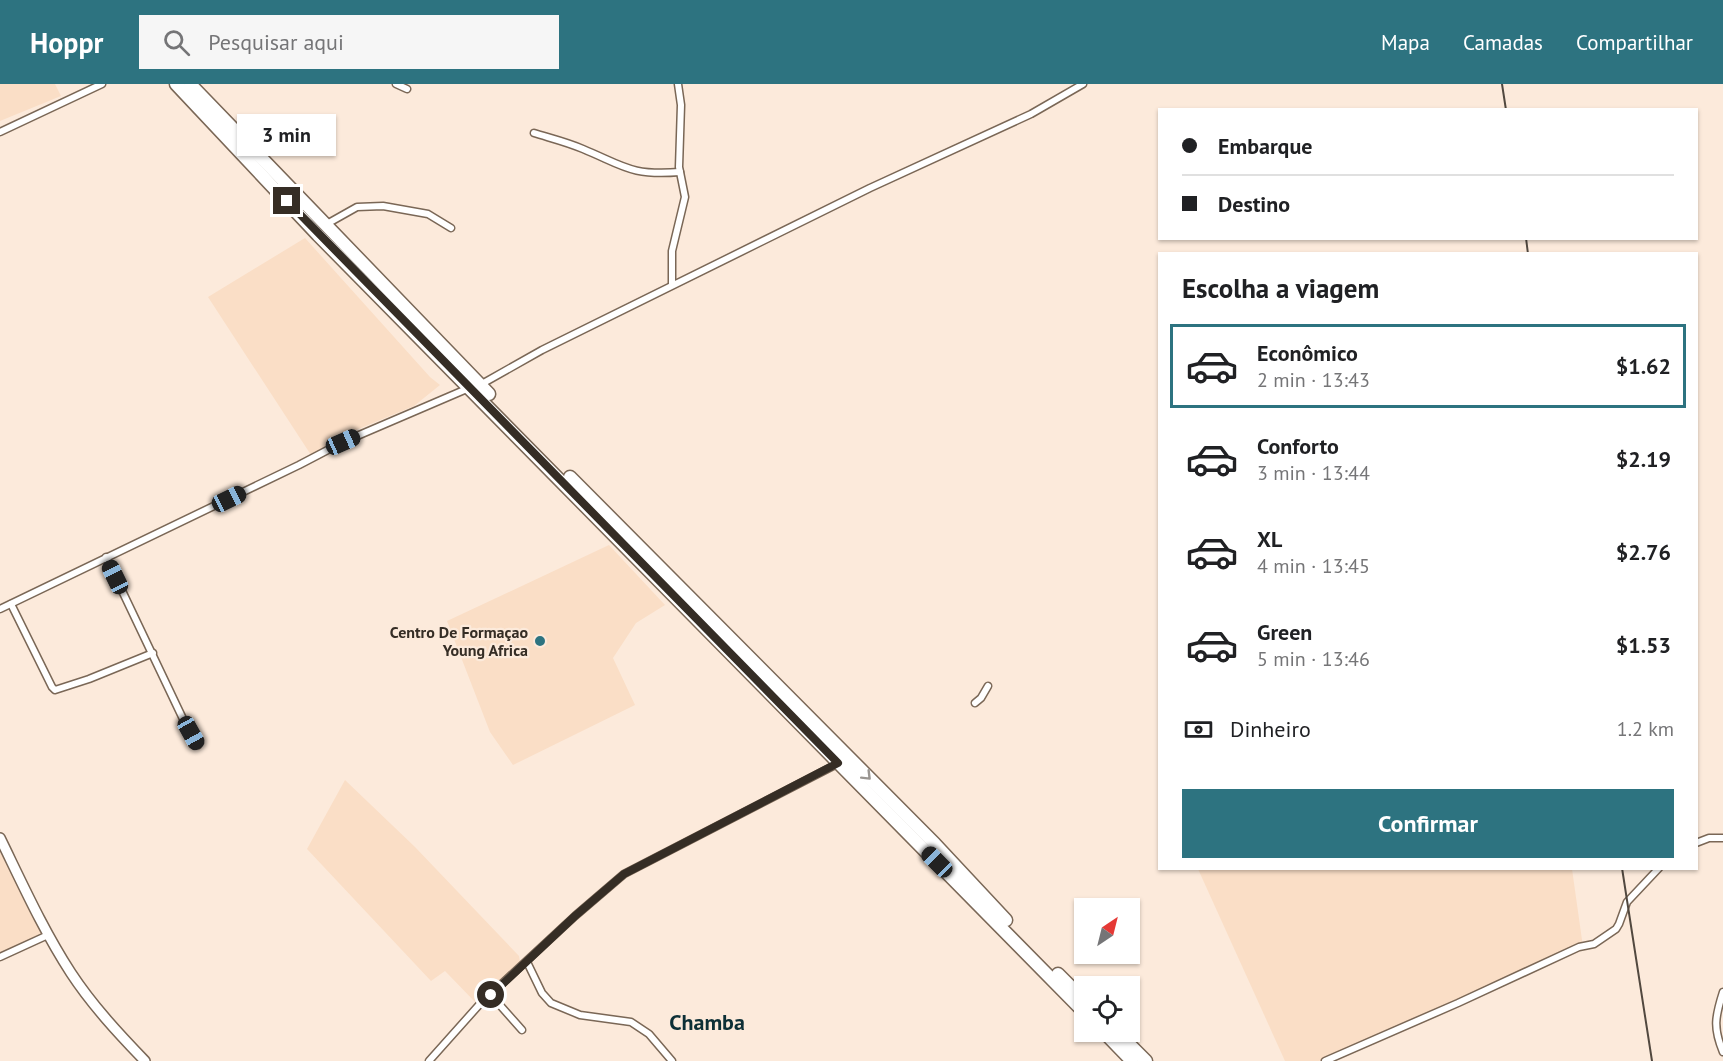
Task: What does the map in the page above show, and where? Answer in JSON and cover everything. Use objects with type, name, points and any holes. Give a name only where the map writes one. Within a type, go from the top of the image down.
[{"type":"highway","points":[[176,84],[318,235],[475,386],[935,844],[1074,990]]},
{"type":"highway","points":[[190,84],[475,386],[838,763],[1074,1002]]},
{"type":"highway","points":[[1114,1042],[1132,1061]]},
{"type":"highway","points":[[1127,1042],[1146,1061]]},
{"type":"main road","points":[[0,838],[48,935],[70,972],[108,1023],[145,1061]]},
{"type":"street","points":[[0,132],[102,84]]},
{"type":"street","points":[[396,84],[407,89]]},
{"type":"street","points":[[672,285],[672,251],[685,197],[680,172],[681,105],[678,84]]},
{"type":"street","points":[[0,609],[343,442],[475,386],[542,350],[870,188],[1031,114],[1083,84]]},
{"type":"street","points":[[534,133],[581,148],[632,171],[660,174],[680,172]]},
{"type":"street","points":[[325,225],[357,207],[382,206],[428,214],[451,228]]},
{"type":"street","points":[[106,557],[198,745]]},
{"type":"street","points":[[10,603],[55,690],[153,653]]},
{"type":"street","points":[[975,703],[988,686]]},
{"type":"street","points":[[429,1061],[471,1014],[575,916],[624,874],[838,763]]},
{"type":"street","points":[[1698,842],[1709,838],[1723,838]]},
{"type":"street","points":[[1325,1061],[1579,947],[1594,944],[1616,928],[1627,902],[1657,870]]},
{"type":"street","points":[[0,957],[48,935]]},
{"type":"street","points":[[527,962],[542,993],[551,1003],[596,1019],[632,1022],[649,1034],[672,1061]]},
{"type":"street","points":[[1723,992],[1715,1029],[1723,1053]]},
{"type":"street","points":[[491,995],[522,1030]]},
{"type":"shaded area","points":[[0,84],[55,84],[61,96],[0,121]]},
{"type":"shaded area","points":[[305,238],[430,377],[440,385],[414,406],[344,435],[311,455],[208,297]]},
{"type":"shaded area","name":"Centro De Formaçao Young Africa","points":[[609,545],[665,605],[636,623],[613,658],[635,705],[513,765],[490,732],[447,621]]},
{"type":"shaded area","points":[[345,780],[415,847],[519,956],[520,962],[477,1004],[445,971],[431,981],[307,849]]},
{"type":"shaded area","points":[[0,844],[48,935],[0,957]]},
{"type":"shaded area","points":[[1198,870],[1572,870],[1583,947],[1319,1061],[1285,1061]]},
{"type":"railway","points":[[1502,84],[1506,108]]},
{"type":"railway","points":[[1526,240],[1528,252]]},
{"type":"railway","points":[[1622,870],[1652,1061]]},
{"type":"place","name":"Centro De Formaçao Young Africa","points":[[540,641]]},
{"type":"district","name":"Chamba","points":[[707,1022]]},
{"type":"route","points":[[287,201],[838,763],[624,874],[575,916],[491,995]]}]
